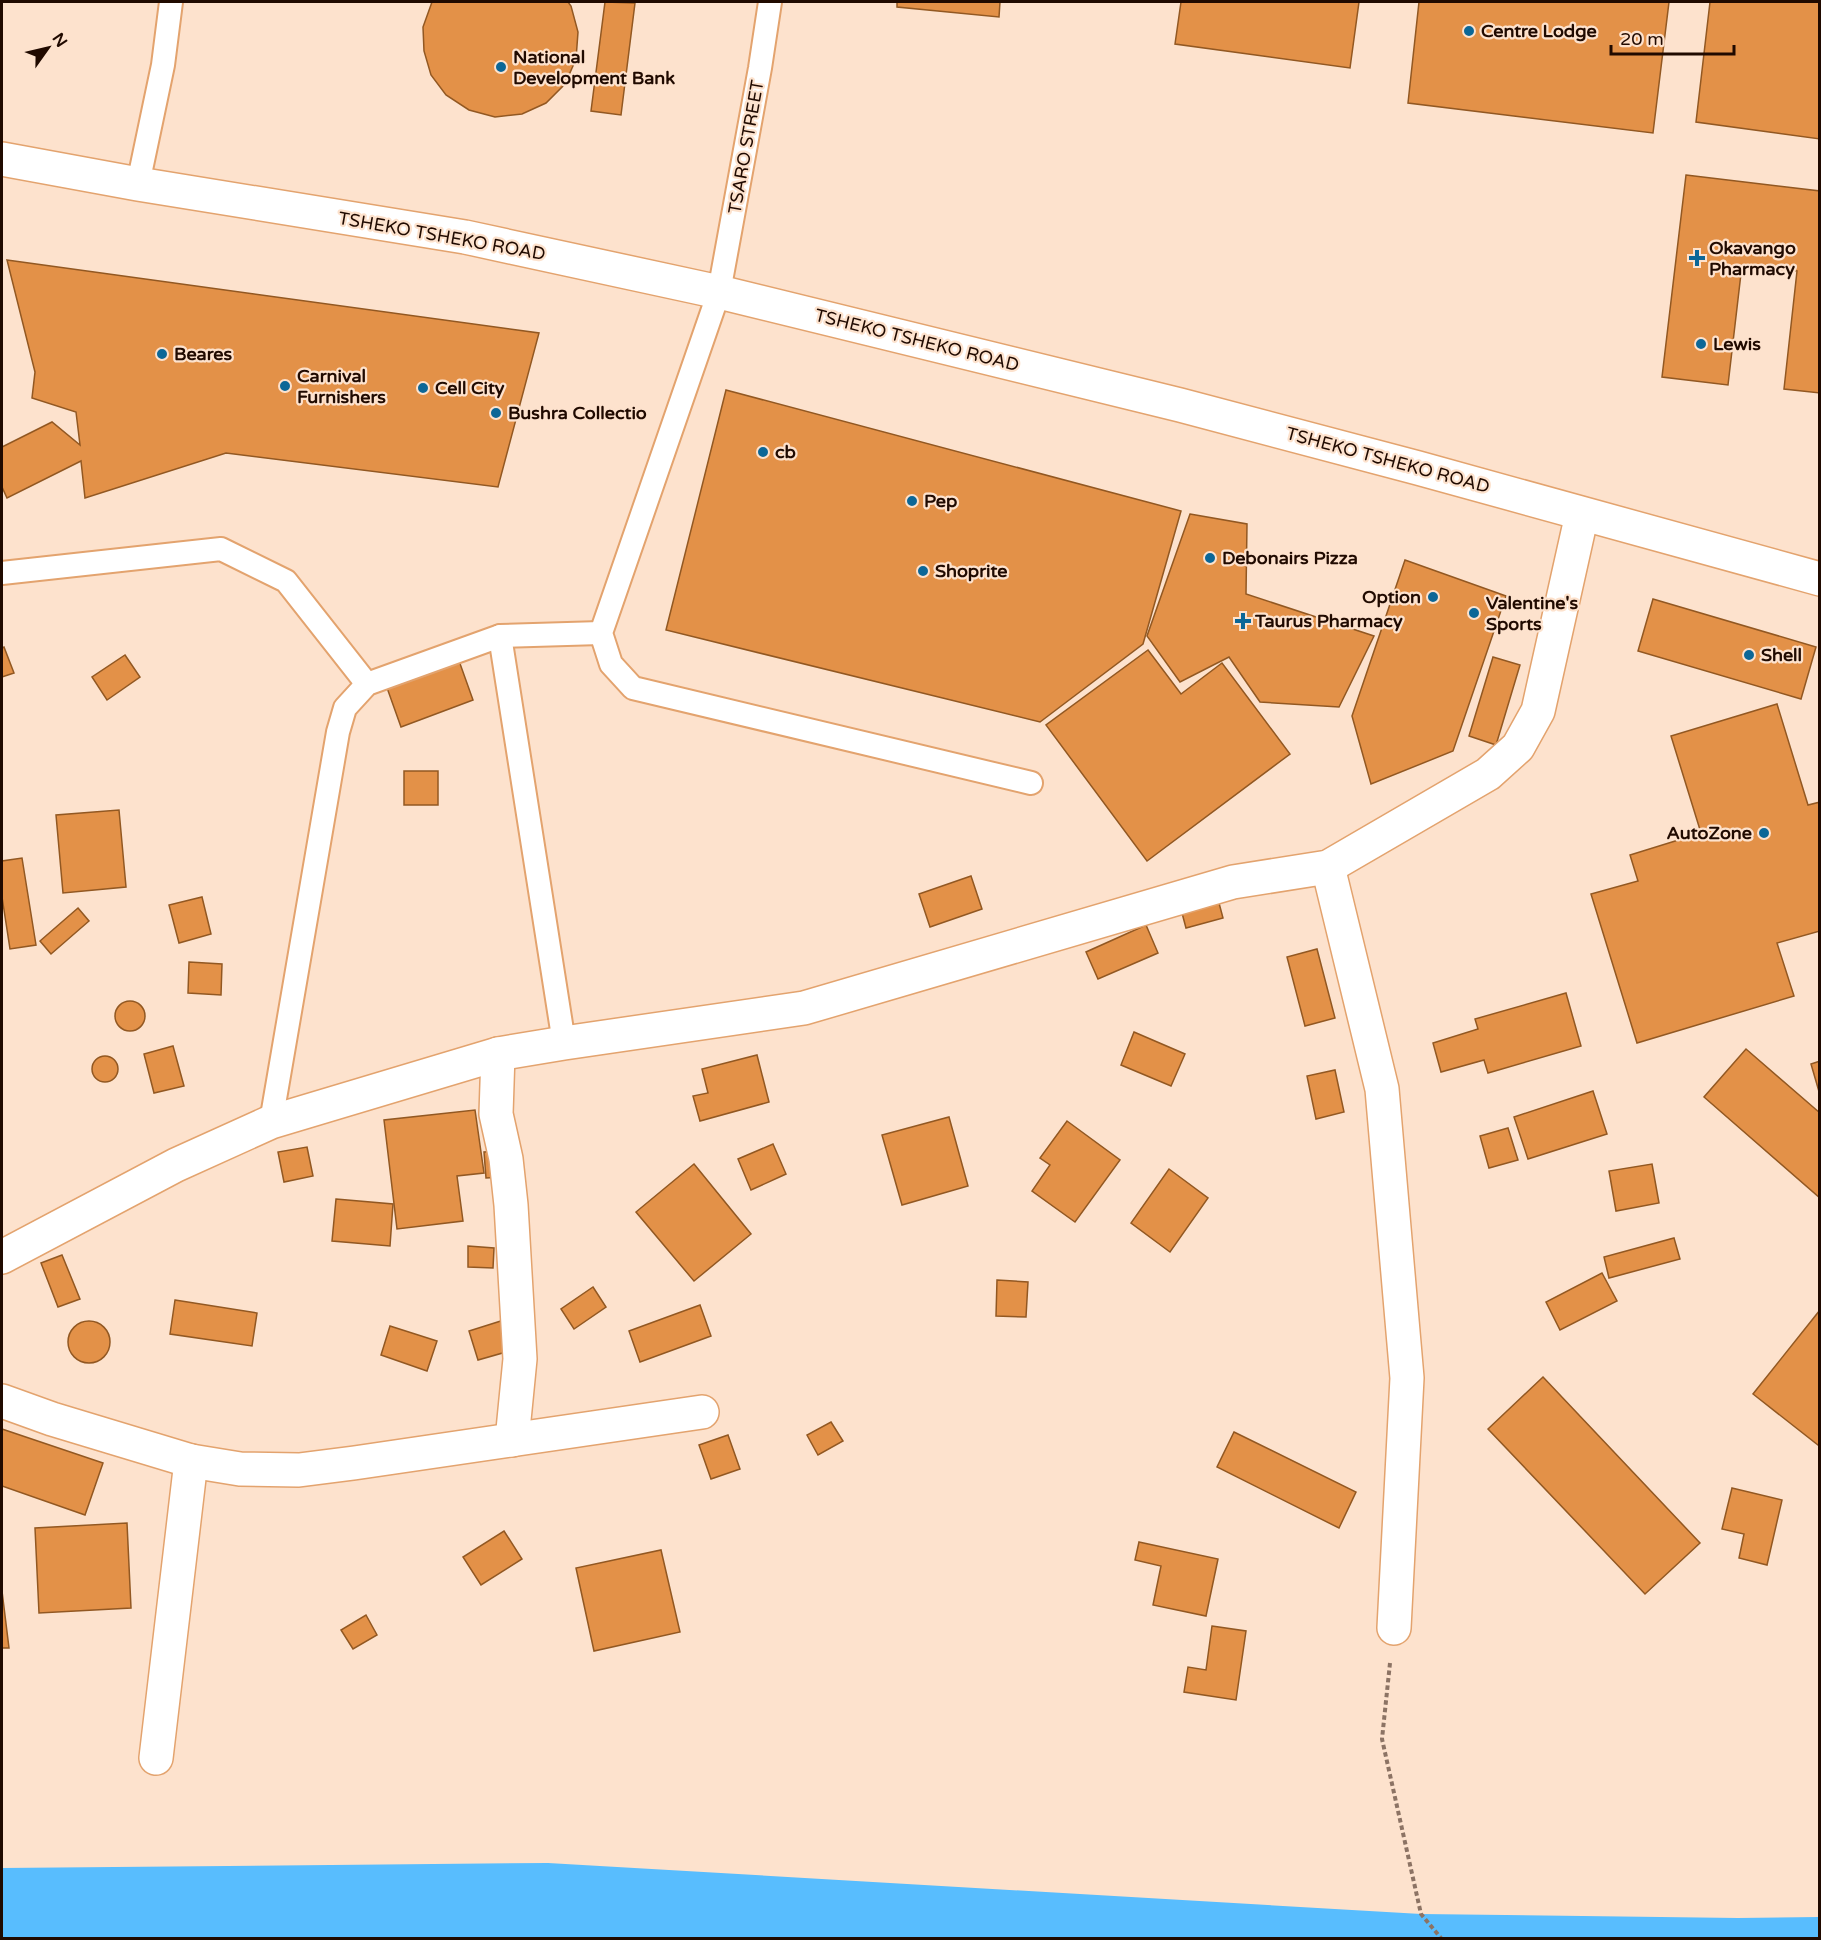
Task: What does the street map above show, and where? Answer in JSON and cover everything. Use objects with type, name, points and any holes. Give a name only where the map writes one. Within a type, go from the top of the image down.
[{"type":"main road","name":"TSHEKO TSHEKO ROAD","points":[[2,159],[138,184],[465,237],[718,292],[1180,405],[1820,579]]},
{"type":"main road","points":[[2,1257],[176,1165],[271,1122],[498,1054],[564,1042],[804,1008],[1233,882],[1328,867],[1488,774],[1518,747],[1538,711],[1582,514]]},
{"type":"main road","points":[[1328,867],[1382,1089],[1407,1378],[1394,1628]]},
{"type":"main road","points":[[498,1054],[496,1114],[506,1159],[511,1205],[520,1359],[512,1440]]},
{"type":"main road","points":[[2,1401],[52,1419],[190,1461],[240,1469],[299,1470],[702,1413]]},
{"type":"main road","points":[[156,1758],[190,1461]]},
{"type":"lane","points":[[138,184],[163,64],[171,2]]},
{"type":"lane","name":"TSARO STREET","points":[[601,633],[718,292],[760,68],[770,2]]},
{"type":"lane","points":[[2,573],[221,549],[286,581],[367,684]]},
{"type":"lane","points":[[271,1122],[338,732],[345,708],[367,684],[500,636],[601,633],[611,664],[633,688],[1031,783]]},
{"type":"lane","points":[[500,636],[564,1042]]},
{"type":"path","points":[[1394,1628],[1382,1739],[1421,1914],[1441,1938]]},
{"type":"water","points":[[548,1863],[1421,1914],[1819,1917],[1819,1938],[2,1938],[2,1868]]},
{"type":"building","name":"National Development Bank","points":[[432,2],[568,2],[578,32],[576,59],[565,84],[546,103],[522,114],[495,117],[469,110],[446,95],[431,75],[424,51],[423,27]]},
{"type":"building","points":[[605,2],[635,3],[621,115],[591,111]]},
{"type":"building","points":[[897,2],[1000,2],[999,17],[897,7]]},
{"type":"building","points":[[1181,2],[1359,2],[1350,68],[1175,44]]},
{"type":"building","points":[[1419,2],[1669,2],[1653,133],[1408,103]]},
{"type":"building","points":[[1710,2],[1820,2],[1820,139],[1696,122]]},
{"type":"building","points":[[1686,175],[1820,191],[1820,393],[1784,389],[1797,271],[1742,265],[1728,385],[1662,377]]},
{"type":"building","points":[[7,260],[539,333],[498,487],[226,453],[85,498],[81,461],[7,498],[2,487],[2,447],[52,422],[80,445],[76,412],[32,398],[35,372]]},
{"type":"building","name":"Shoprite","points":[[726,390],[1181,511],[1143,644],[1040,722],[666,630]]},
{"type":"building","points":[[1190,514],[1247,524],[1246,594],[1374,636],[1339,707],[1260,702],[1229,657],[1180,682],[1147,636]]},
{"type":"building","points":[[1405,560],[1506,596],[1453,751],[1371,784],[1352,716]]},
{"type":"building","points":[[1653,599],[1816,647],[1801,699],[1638,651]]},
{"type":"building","points":[[4,647],[14,673],[2,677],[2,648]]},
{"type":"building","points":[[1148,650],[1181,694],[1222,663],[1290,754],[1147,861],[1046,725]]},
{"type":"building","points":[[125,655],[140,677],[107,700],[92,677]]},
{"type":"building","points":[[1493,657],[1520,665],[1496,745],[1469,736]]},
{"type":"building","points":[[458,658],[473,700],[401,727],[386,685]]},
{"type":"building","points":[[1777,704],[1808,805],[1820,802],[1820,931],[1777,943],[1794,996],[1637,1043],[1591,894],[1638,881],[1630,855],[1701,833],[1671,736]]},
{"type":"building","points":[[404,771],[438,771],[438,805],[404,805]]},
{"type":"building","points":[[119,810],[126,887],[63,893],[56,815]]},
{"type":"building","points":[[22,858],[36,945],[10,949],[2,897],[2,861]]},
{"type":"building","points":[[971,876],[982,909],[930,927],[919,894]]},
{"type":"building","points":[[202,897],[211,934],[179,943],[169,905]]},
{"type":"building","points":[[1219,903],[1223,918],[1186,928],[1182,913]]},
{"type":"building","points":[[78,908],[89,921],[51,954],[40,941]]},
{"type":"building","points":[[1146,925],[1158,953],[1098,979],[1086,952]]},
{"type":"building","points":[[1317,949],[1335,1018],[1305,1026],[1287,957]]},
{"type":"building","points":[[189,962],[222,964],[221,995],[188,993]]},
{"type":"building","points":[[1566,993],[1581,1046],[1488,1073],[1484,1060],[1441,1072],[1433,1043],[1478,1029],[1475,1019]]},
{"type":"building","points":[[130,1001],[141,1005],[145,1016],[141,1027],[130,1031],[119,1027],[115,1016],[119,1005]]},
{"type":"building","points":[[1134,1032],[1185,1054],[1171,1086],[1121,1065]]},
{"type":"building","points":[[173,1046],[184,1086],[154,1093],[144,1054]]},
{"type":"building","points":[[1746,1049],[1820,1113],[1820,1198],[1704,1097]]},
{"type":"building","points":[[757,1055],[769,1102],[700,1121],[693,1096],[708,1093],[702,1069]]},
{"type":"building","points":[[105,1056],[114,1060],[118,1069],[114,1078],[105,1082],[96,1078],[92,1069],[96,1060]]},
{"type":"building","points":[[1820,1061],[1820,1095],[1811,1064]]},
{"type":"building","points":[[1335,1070],[1344,1112],[1316,1119],[1307,1076]]},
{"type":"building","points":[[1593,1091],[1607,1134],[1528,1159],[1514,1117]]},
{"type":"building","points":[[475,1110],[484,1173],[457,1176],[463,1221],[397,1229],[384,1120]]},
{"type":"building","points":[[949,1117],[968,1186],[902,1205],[882,1135]]},
{"type":"building","points":[[1067,1121],[1120,1160],[1075,1222],[1032,1191],[1050,1165],[1040,1158]]},
{"type":"building","points":[[1508,1128],[1518,1160],[1489,1168],[1480,1136]]},
{"type":"building","points":[[773,1144],[786,1174],[751,1190],[738,1159]]},
{"type":"building","points":[[307,1147],[313,1176],[284,1182],[278,1152]]},
{"type":"building","points":[[501,1151],[503,1177],[486,1178],[484,1152]]},
{"type":"building","points":[[694,1164],[751,1234],[694,1281],[636,1212]]},
{"type":"building","points":[[1652,1164],[1659,1203],[1616,1211],[1609,1171]]},
{"type":"building","points":[[1169,1169],[1208,1198],[1170,1252],[1131,1223]]},
{"type":"building","points":[[336,1199],[393,1204],[390,1246],[332,1241]]},
{"type":"building","points":[[1674,1238],[1680,1259],[1609,1278],[1604,1257]]},
{"type":"building","points":[[468,1246],[494,1248],[493,1268],[468,1267]]},
{"type":"building","points":[[62,1255],[80,1299],[58,1307],[41,1263]]},
{"type":"building","points":[[1602,1273],[1617,1301],[1560,1330],[1546,1302]]},
{"type":"building","points":[[997,1280],[1028,1282],[1026,1317],[996,1316]]},
{"type":"building","points":[[593,1287],[606,1307],[574,1329],[561,1309]]},
{"type":"building","points":[[175,1300],[257,1313],[252,1346],[170,1334]]},
{"type":"building","points":[[700,1305],[711,1336],[640,1362],[629,1331]]},
{"type":"building","points":[[1820,1310],[1820,1443],[1818,1445],[1753,1394]]},
{"type":"building","points":[[504,1320],[513,1350],[478,1360],[469,1331]]},
{"type":"building","points":[[89,1321],[97,1322],[104,1327],[109,1334],[109,1350],[104,1357],[97,1362],[89,1363],[81,1362],[74,1357],[69,1350],[68,1342],[69,1334],[74,1327],[81,1322]]},
{"type":"building","points":[[390,1326],[437,1341],[427,1371],[381,1355]]},
{"type":"building","points":[[1543,1377],[1700,1543],[1645,1594],[1488,1429]]},
{"type":"building","points":[[831,1422],[843,1441],[818,1455],[807,1435]]},
{"type":"building","points":[[2,1429],[103,1463],[85,1515],[2,1486]]},
{"type":"building","points":[[1234,1432],[1356,1492],[1339,1528],[1217,1467]]},
{"type":"building","points":[[728,1435],[740,1469],[711,1479],[699,1445]]},
{"type":"building","points":[[1732,1488],[1782,1500],[1767,1565],[1739,1558],[1744,1534],[1722,1529]]},
{"type":"building","points":[[127,1523],[131,1608],[39,1613],[35,1528]]},
{"type":"building","points":[[504,1531],[522,1559],[481,1585],[463,1557]]},
{"type":"building","points":[[1139,1542],[1218,1559],[1206,1616],[1153,1605],[1161,1566],[1135,1560]]},
{"type":"building","points":[[661,1550],[680,1632],[594,1651],[576,1568]]},
{"type":"building","points":[[2,1591],[9,1648],[2,1648]]},
{"type":"building","points":[[366,1615],[377,1635],[353,1649],[341,1630]]},
{"type":"building","points":[[1212,1626],[1246,1631],[1236,1700],[1184,1692],[1188,1667],[1206,1670]]},
{"type":"place","name":"Centre Lodge","points":[[1469,31]]},
{"type":"place","name":"National Development Bank","points":[[501,67]]},
{"type":"place","name":"Okavango Pharmacy","points":[[1697,258]]},
{"type":"place","name":"Lewis","points":[[1701,344]]},
{"type":"place","name":"Beares","points":[[162,354]]},
{"type":"place","name":"Carnival Furnishers","points":[[285,386]]},
{"type":"place","name":"Cell City","points":[[423,388]]},
{"type":"place","name":"Bushra Collectio","points":[[496,413]]},
{"type":"place","name":"cb","points":[[763,452]]},
{"type":"place","name":"Pep","points":[[912,501]]},
{"type":"place","name":"Debonairs Pizza","points":[[1210,558]]},
{"type":"place","name":"Shoprite","points":[[923,571]]},
{"type":"place","name":"Option","points":[[1433,597]]},
{"type":"place","name":"Valentine's Sports","points":[[1474,613]]},
{"type":"place","name":"Taurus Pharmacy","points":[[1243,621]]},
{"type":"place","name":"Shell","points":[[1749,655]]},
{"type":"place","name":"AutoZone","points":[[1764,833]]}]
